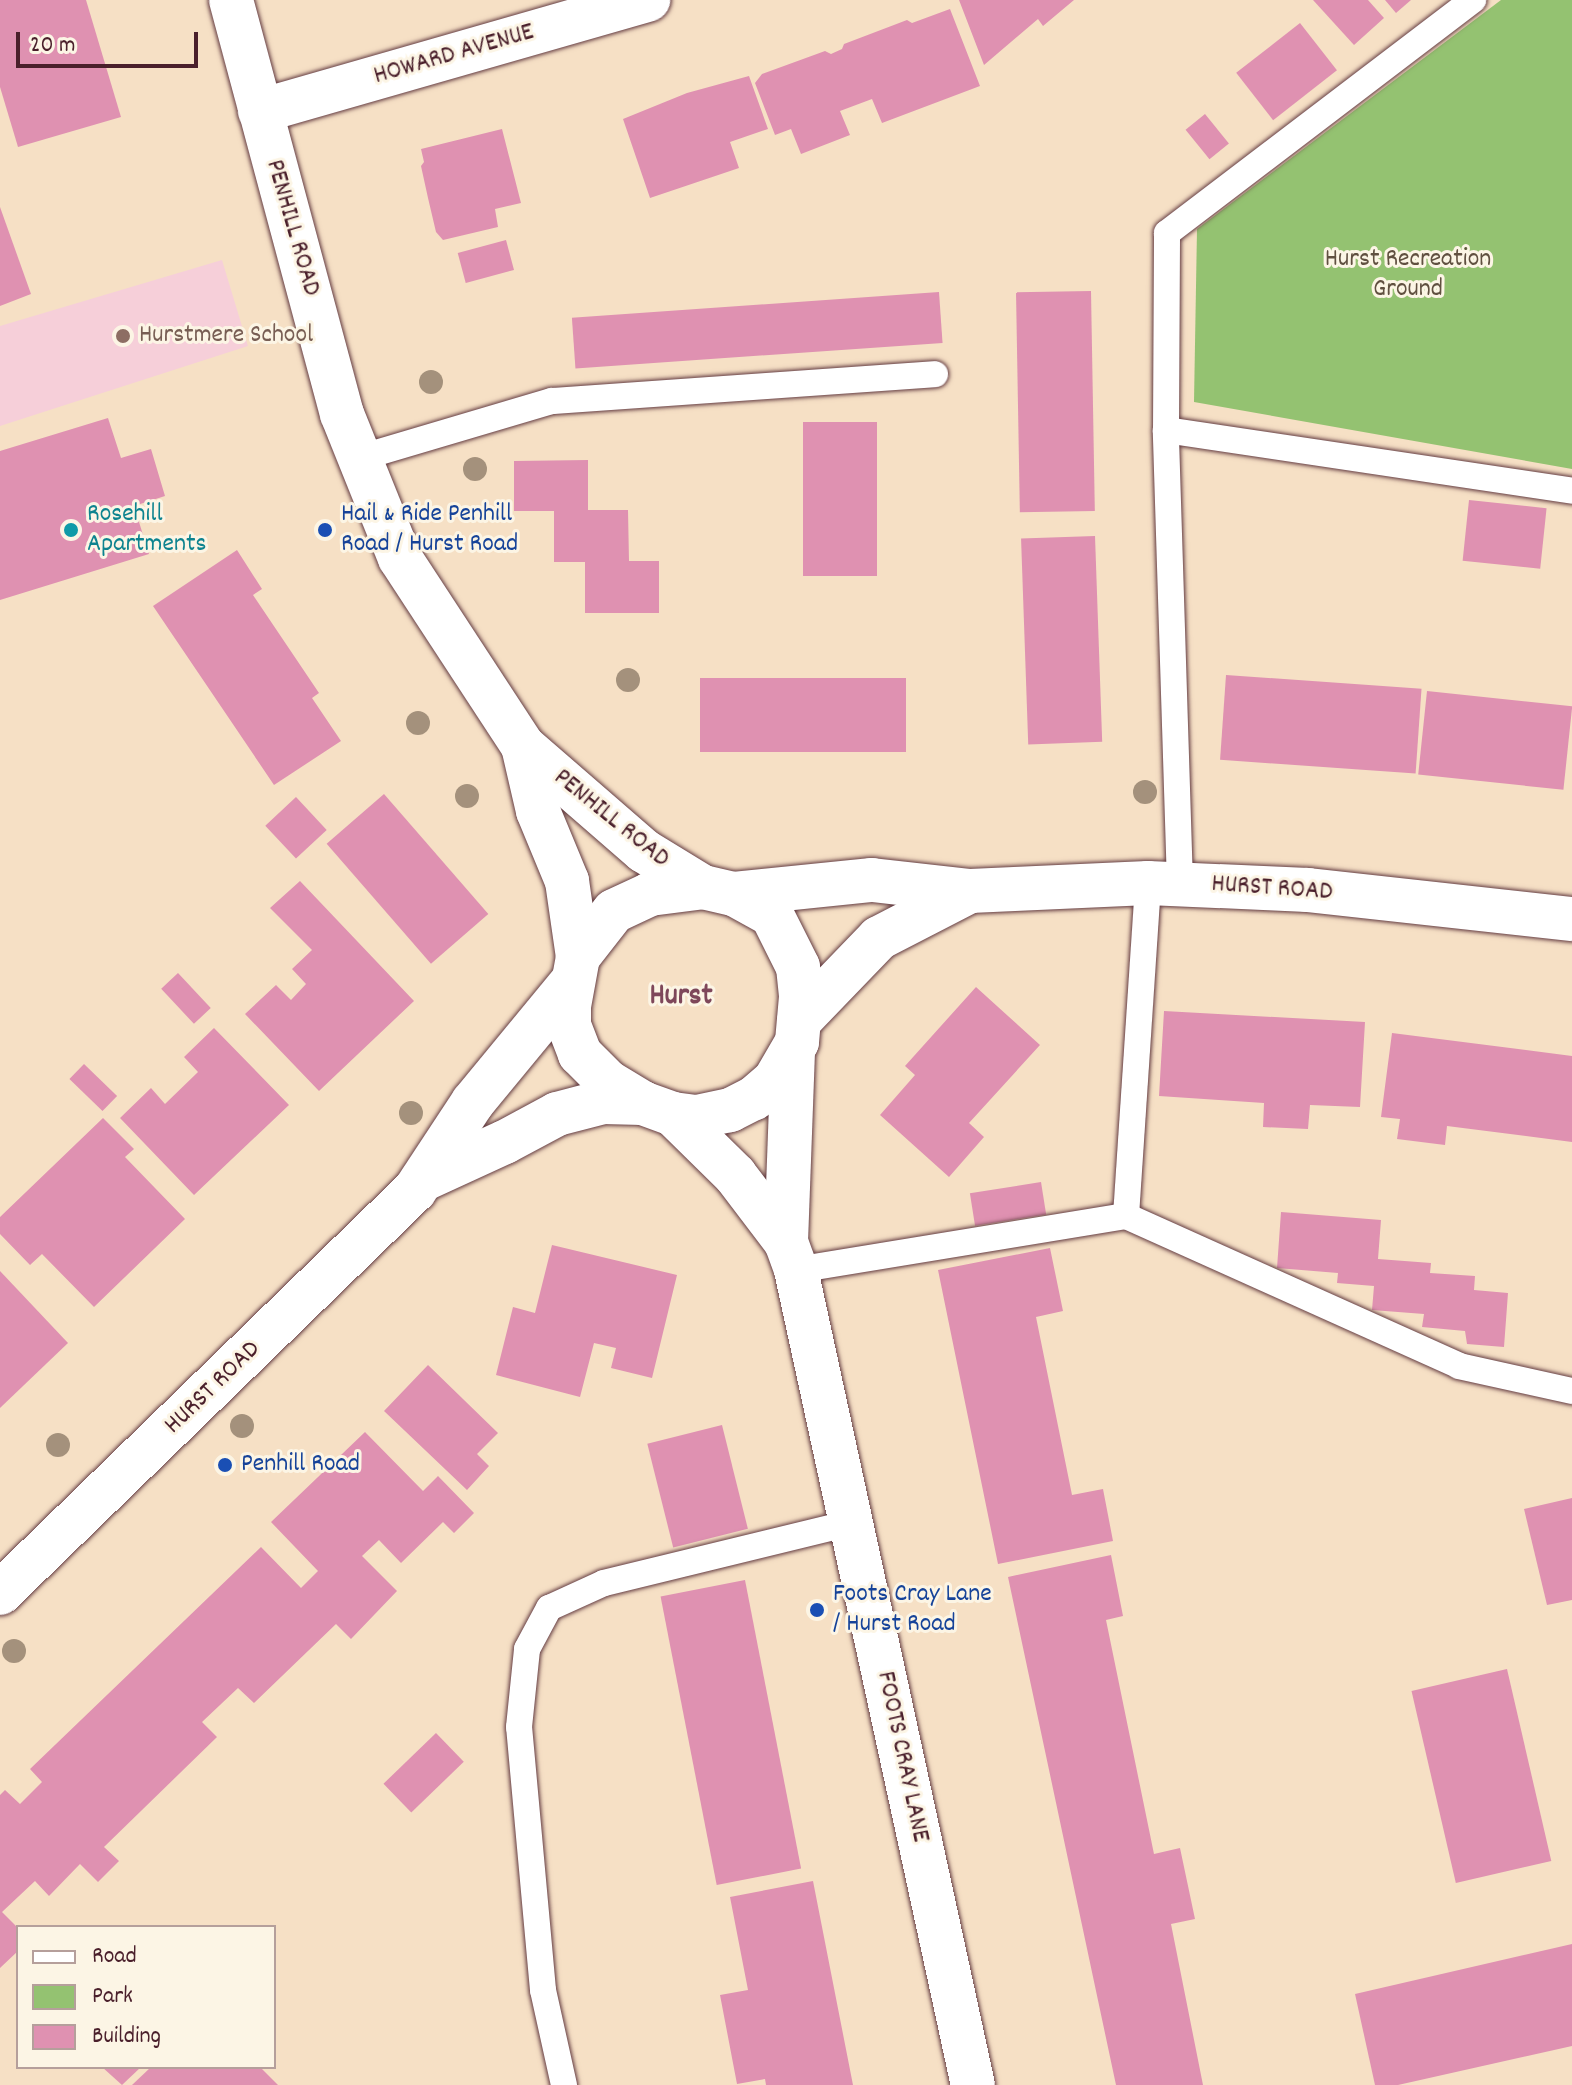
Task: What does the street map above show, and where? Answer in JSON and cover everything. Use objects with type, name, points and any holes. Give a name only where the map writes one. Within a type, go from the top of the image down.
[{"type":"main road","name":"PENHILL ROAD","points":[[231,0],[342,414],[400,558],[523,746],[644,851],[719,890]]},
{"type":"main road","name":"HOWARD AVENUE","points":[[260,111],[648,0]]},
{"type":"main road","name":"PENHILL ROAD","points":[[523,746],[538,811],[567,881],[574,970]]},
{"type":"main road","name":"HURST ROAD","points":[[0,1593],[375,1231],[422,1180],[473,1102],[574,970],[614,911],[650,894],[872,880],[970,891],[1164,883],[1308,890],[1572,919]]},
{"type":"main road","points":[[719,890],[760,906],[782,928],[798,967],[796,1038]]},
{"type":"main road","name":"HURST ROAD","points":[[422,1180],[566,1111],[603,1102],[658,1108],[696,1117],[730,1110],[754,1098],[775,1080],[796,1038],[879,938],[970,891]]},
{"type":"main road","points":[[574,970],[569,1026],[580,1054],[608,1082],[658,1108]]},
{"type":"main road","name":"FOOTS CRAY LANE","points":[[796,1038],[791,1256],[973,2085]]},
{"type":"main road","name":"FOOTS CRAY LANE","points":[[658,1108],[735,1175],[791,1256]]},
{"type":"lane","points":[[1126,1216],[1164,883],[1167,233],[1473,0]]},
{"type":"lane","points":[[359,458],[552,401],[935,374]]},
{"type":"lane","points":[[1166,430],[1572,491]]},
{"type":"lane","points":[[791,1256],[1126,1216],[1459,1366],[1572,1391]]},
{"type":"lane","points":[[564,2085],[543,1990],[519,1727],[527,1649],[549,1608],[604,1583],[851,1523]]},
{"type":"shaded area","name":"Hurstmere School","points":[[222,260],[248,346],[0,426],[0,326]]},
{"type":"green space","name":"Hurst Recreation Ground","points":[[1501,0],[1572,0],[1572,469],[1194,402],[1197,229]]},
{"type":"building","points":[[0,0],[86,0],[121,117],[18,147],[0,87]]},
{"type":"building","points":[[959,0],[1074,0],[1043,26],[1038,19],[984,65]]},
{"type":"building","points":[[1313,0],[1368,0],[1384,18],[1354,45]]},
{"type":"building","points":[[1385,0],[1411,0],[1396,13]]},
{"type":"building","points":[[950,9],[980,86],[882,123],[872,99],[840,111],[850,135],[801,154],[791,129],[775,135],[755,83],[762,74],[825,51],[831,54],[842,49],[844,44],[907,20],[912,23]]},
{"type":"building","points":[[1300,23],[1337,70],[1273,120],[1236,73]]},
{"type":"building","points":[[749,76],[768,129],[730,142],[739,168],[650,198],[623,119],[687,93]]},
{"type":"building","points":[[1205,114],[1229,144],[1209,159],[1186,130]]},
{"type":"building","points":[[502,129],[521,203],[495,209],[498,227],[443,240],[436,232],[421,166],[424,162],[421,149]]},
{"type":"building","points":[[0,207],[31,294],[0,306]]},
{"type":"building","points":[[506,240],[514,270],[466,283],[458,253]]},
{"type":"building","points":[[1091,291],[1095,511],[1020,512],[1016,292]]},
{"type":"building","points":[[939,292],[943,343],[575,369],[572,318]]},
{"type":"building","name":"Rosehill Apartments","points":[[108,418],[121,458],[151,449],[165,496],[134,506],[149,554],[0,600],[0,451]]},
{"type":"building","points":[[803,422],[877,422],[877,576],[803,576]]},
{"type":"building","points":[[588,460],[588,510],[628,510],[629,561],[659,561],[659,613],[585,613],[585,562],[554,562],[554,511],[514,511],[514,461]]},
{"type":"building","points":[[1469,500],[1547,508],[1540,569],[1463,561]]},
{"type":"building","points":[[1095,536],[1102,742],[1028,744],[1021,539]]},
{"type":"building","points":[[237,550],[262,589],[253,595],[319,693],[312,698],[341,741],[274,785],[153,606]]},
{"type":"building","points":[[1226,675],[1422,689],[1416,773],[1220,760]]},
{"type":"building","points":[[700,678],[906,678],[906,752],[700,752]]},
{"type":"building","points":[[1427,691],[1572,706],[1563,790],[1418,775]]},
{"type":"building","points":[[384,794],[488,914],[431,964],[327,844]]},
{"type":"building","points":[[296,797],[327,830],[296,859],[265,826]]},
{"type":"building","points":[[300,881],[414,1001],[319,1091],[245,1014],[276,985],[291,1000],[306,984],[292,969],[312,950],[270,908]]},
{"type":"building","points":[[178,973],[211,1008],[194,1024],[161,989]]},
{"type":"building","points":[[976,987],[1040,1045],[969,1123],[984,1137],[949,1177],[880,1115],[915,1075],[905,1066]]},
{"type":"building","points":[[1164,1011],[1365,1022],[1360,1107],[1310,1105],[1308,1129],[1263,1127],[1264,1103],[1159,1096]]},
{"type":"building","points":[[214,1028],[289,1105],[194,1195],[120,1118],[151,1088],[165,1104],[198,1072],[184,1057]]},
{"type":"building","points":[[1392,1033],[1572,1056],[1572,1142],[1447,1126],[1445,1145],[1397,1139],[1400,1119],[1381,1117]]},
{"type":"building","points":[[84,1064],[117,1096],[103,1111],[69,1079]]},
{"type":"building","points":[[103,1118],[134,1149],[125,1157],[185,1219],[94,1307],[42,1254],[30,1265],[0,1234],[0,1217]]},
{"type":"building","points":[[1041,1182],[1046,1215],[975,1226],[970,1193]]},
{"type":"building","points":[[1281,1212],[1381,1220],[1378,1259],[1431,1263],[1430,1273],[1475,1276],[1474,1290],[1508,1293],[1504,1347],[1467,1344],[1465,1331],[1422,1327],[1424,1314],[1372,1310],[1374,1286],[1337,1283],[1338,1273],[1277,1268]]},
{"type":"building","points":[[552,1245],[677,1275],[652,1378],[611,1368],[616,1348],[594,1343],[580,1397],[496,1375],[513,1307],[535,1313]]},
{"type":"building","points":[[1050,1248],[1063,1311],[1036,1317],[1072,1495],[1103,1489],[1113,1541],[998,1564],[938,1270]]},
{"type":"building","points":[[0,1271],[68,1343],[0,1408]]},
{"type":"building","points":[[428,1365],[498,1433],[477,1454],[489,1466],[467,1490],[384,1411]]},
{"type":"building","points":[[722,1425],[748,1529],[673,1547],[647,1444]]},
{"type":"building","points":[[365,1432],[423,1491],[438,1476],[474,1513],[454,1533],[443,1522],[401,1563],[379,1540],[362,1556],[397,1591],[351,1639],[336,1624],[254,1703],[238,1688],[202,1722],[217,1737],[104,1847],[119,1861],[98,1882],[80,1864],[49,1896],[35,1881],[2,1912],[16,1926],[16,1953],[0,1968],[0,1795],[5,1790],[20,1804],[42,1782],[30,1769],[261,1547],[301,1588],[318,1571],[271,1522]]},
{"type":"building","points":[[1572,1498],[1572,1600],[1547,1605],[1524,1509]]},
{"type":"building","points":[[1111,1555],[1123,1616],[1106,1620],[1154,1854],[1180,1848],[1195,1919],[1171,1924],[1203,2085],[1116,2085],[1008,1577]]},
{"type":"building","points":[[745,1580],[801,1869],[717,1885],[661,1596]]},
{"type":"building","points":[[1507,1669],[1551,1861],[1456,1883],[1412,1691]]},
{"type":"building","points":[[436,1733],[464,1762],[411,1812],[383,1784]]},
{"type":"building","points":[[813,1881],[853,2085],[766,2085],[765,2079],[737,2084],[720,1995],[748,1990],[730,1897]]},
{"type":"building","points":[[1572,1944],[1572,2046],[1398,2085],[1375,2085],[1355,1994]]},
{"type":"building","points":[[104,2069],[139,2069],[122,2085]]},
{"type":"building","points":[[149,2069],[262,2069],[278,2085],[132,2085]]},
{"type":"place","name":"Hurstmere School","points":[[123,336]]},
{"type":"place","name":"Rosehill Apartments","points":[[71,530]]},
{"type":"place","name":"Hail & Ride Penhill Road / Hurst Road","points":[[325,530]]},
{"type":"place","name":"Penhill Road","points":[[225,1465]]},
{"type":"place","name":"Foots Cray Lane / Hurst Road","points":[[817,1610]]},
{"type":"district","name":"Hurst","points":[[681,998]]}]
